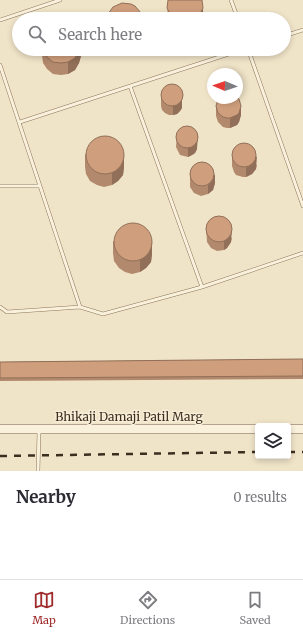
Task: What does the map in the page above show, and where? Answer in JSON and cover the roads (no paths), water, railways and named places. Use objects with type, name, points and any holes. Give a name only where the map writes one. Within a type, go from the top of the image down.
[{"type":"street","name":"Bhikaji Damaji Patil Marg","points":[[0,429],[255,429]]},
{"type":"street","points":[[291,429],[303,429]]},
{"type":"lane","points":[[24,12],[60,0]]},
{"type":"lane","points":[[231,0],[235,12]]},
{"type":"lane","points":[[0,20],[12,16]]},
{"type":"lane","points":[[291,34],[303,30]]},
{"type":"lane","points":[[20,122],[222,56]]},
{"type":"lane","points":[[250,56],[303,206]]},
{"type":"lane","points":[[0,65],[80,307]]},
{"type":"lane","points":[[130,86],[202,287]]},
{"type":"lane","points":[[0,186],[40,186]]},
{"type":"lane","points":[[0,307],[7,312],[80,307],[103,314],[202,287],[303,253]]},
{"type":"lane","points":[[38,471],[39,428]]},
{"type":"railway","points":[[0,456],[255,452]]},
{"type":"railway","points":[[291,452],[303,452]]}]
